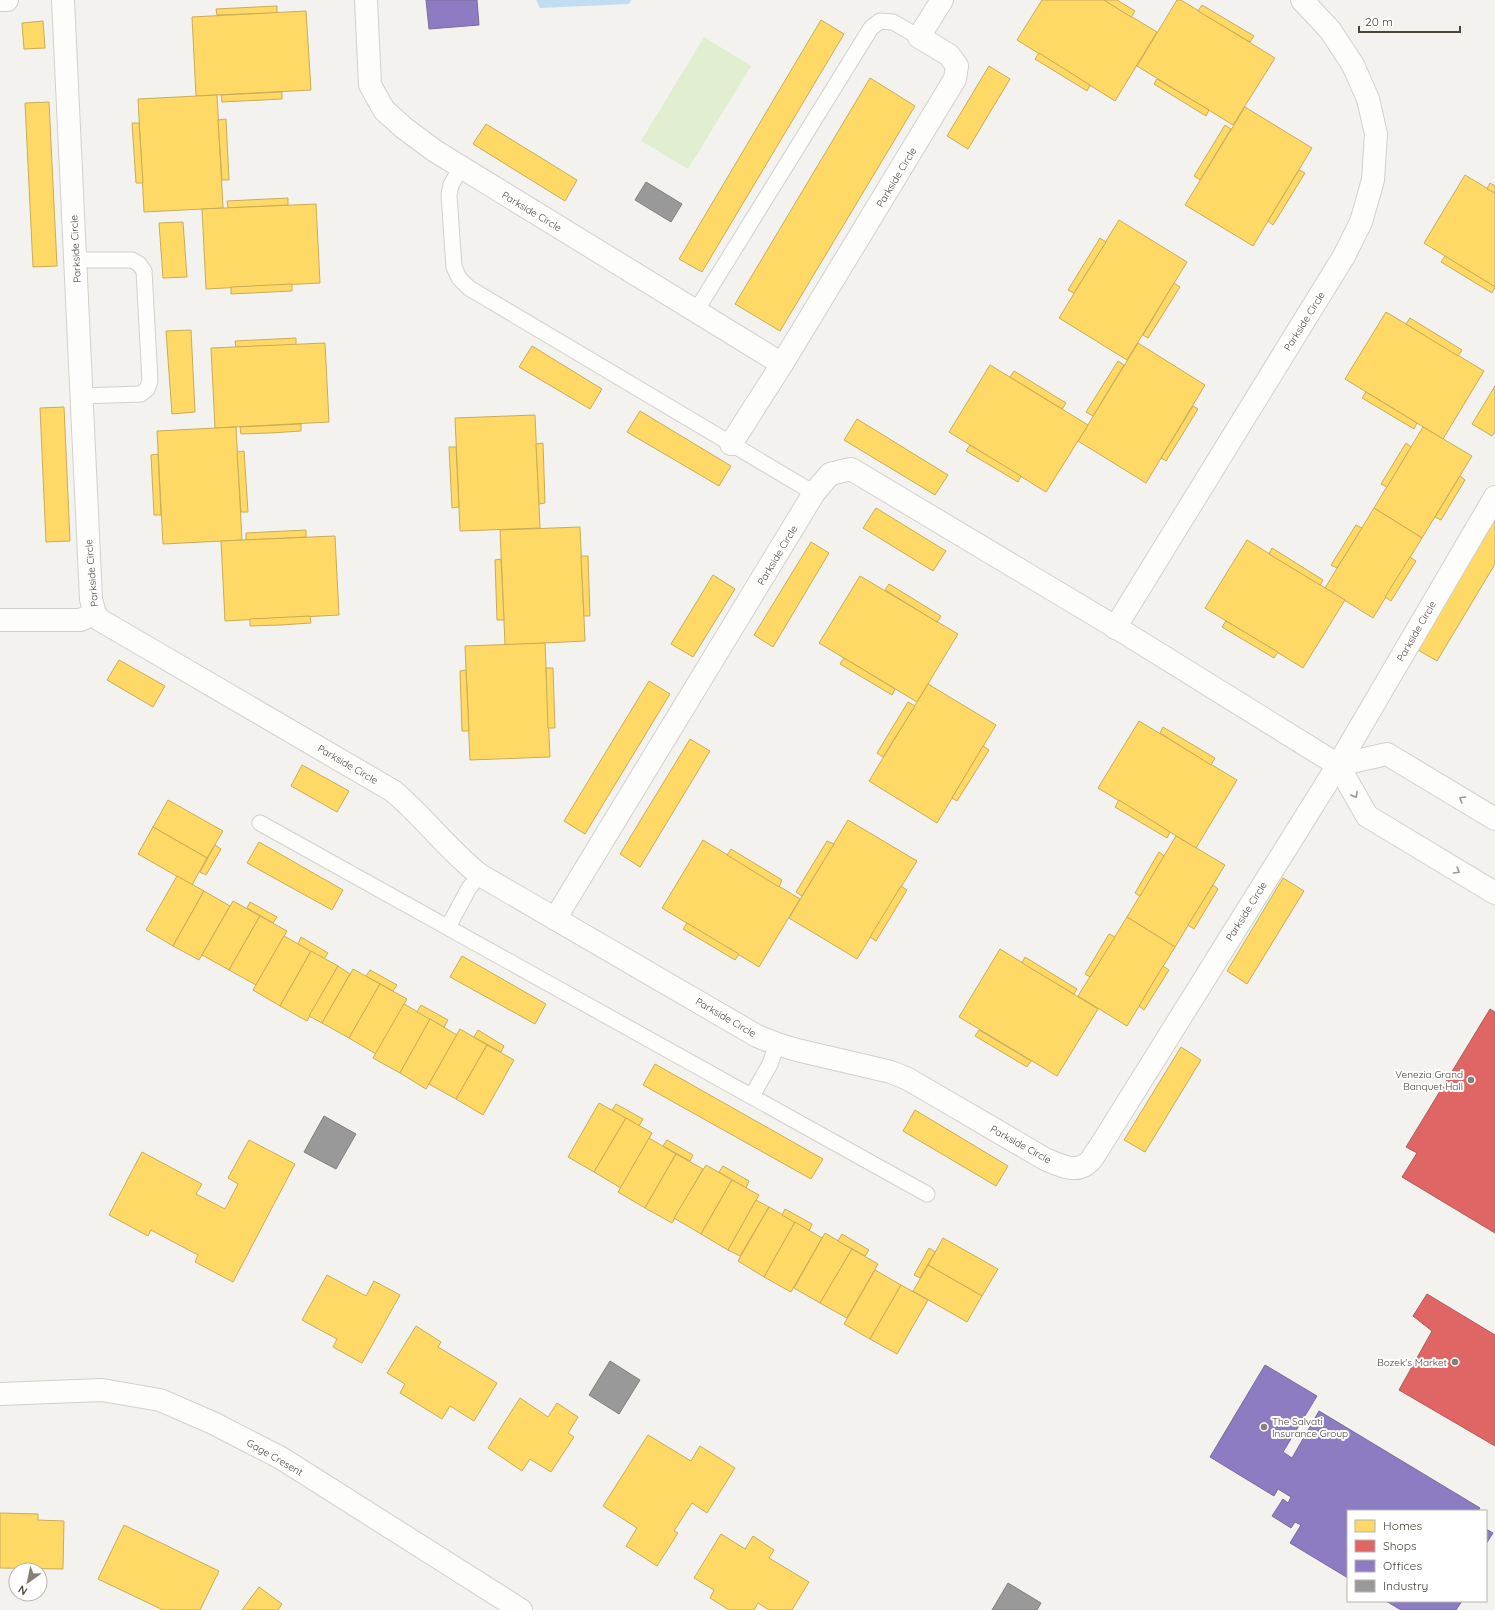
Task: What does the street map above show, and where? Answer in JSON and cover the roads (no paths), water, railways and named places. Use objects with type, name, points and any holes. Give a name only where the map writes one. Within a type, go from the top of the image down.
[{"type":"street","points":[[0,0],[7,0]]},
{"type":"street","name":"Parkside Circle","points":[[63,0],[91,599],[95,614],[105,624],[393,790],[408,802],[451,850],[480,875],[757,1036],[777,1044],[891,1072],[908,1079],[1045,1160],[1067,1168],[1080,1168],[1090,1161],[1099,1148],[1338,765],[1495,498]]},
{"type":"street","name":"Parkside Circle","points":[[366,0],[370,85],[384,110],[404,128],[434,151],[782,364]]},
{"type":"street","points":[[919,37],[942,0]]},
{"type":"street","name":"Parkside Circle","points":[[1115,628],[1344,256],[1362,222],[1373,180],[1376,134],[1368,99],[1353,65],[1330,30],[1302,0]]},
{"type":"street","name":"Parkside Circle","points":[[731,444],[782,364],[955,79],[957,66],[949,55],[919,37]]},
{"type":"street","name":"Parkside Circle","points":[[555,919],[814,493],[830,474],[851,469],[1115,628],[1338,765],[1367,816],[1495,893]]},
{"type":"street","points":[[0,620],[80,620],[95,614]]},
{"type":"street","points":[[1338,765],[1387,754],[1495,819]]},
{"type":"street","name":"Gage Cresent","points":[[0,1394],[102,1390],[160,1400],[213,1423],[281,1458],[521,1610]]},
{"type":"lane","points":[[696,311],[871,28],[880,20],[893,22],[919,37]]},
{"type":"lane","points":[[461,167],[451,185],[449,195],[454,267],[459,278],[470,288],[814,493]]},
{"type":"lane","points":[[75,260],[132,260],[139,264],[144,270],[150,381],[148,388],[141,394],[81,396]]},
{"type":"lane","points":[[260,823],[927,1194]]},
{"type":"lane","points":[[448,927],[469,888],[480,875]]},
{"type":"lane","points":[[752,1096],[770,1064],[777,1044]]},
{"type":"water","points":[[536,0],[631,0],[629,4],[540,8]]},
{"type":"place","name":"Venezia Grand Banquet Hall","points":[[1471,1080]]},
{"type":"place","name":"Bozek's Market","points":[[1455,1362]]},
{"type":"place","name":"The Salvati Insurance Group","points":[[1264,1427]]}]
